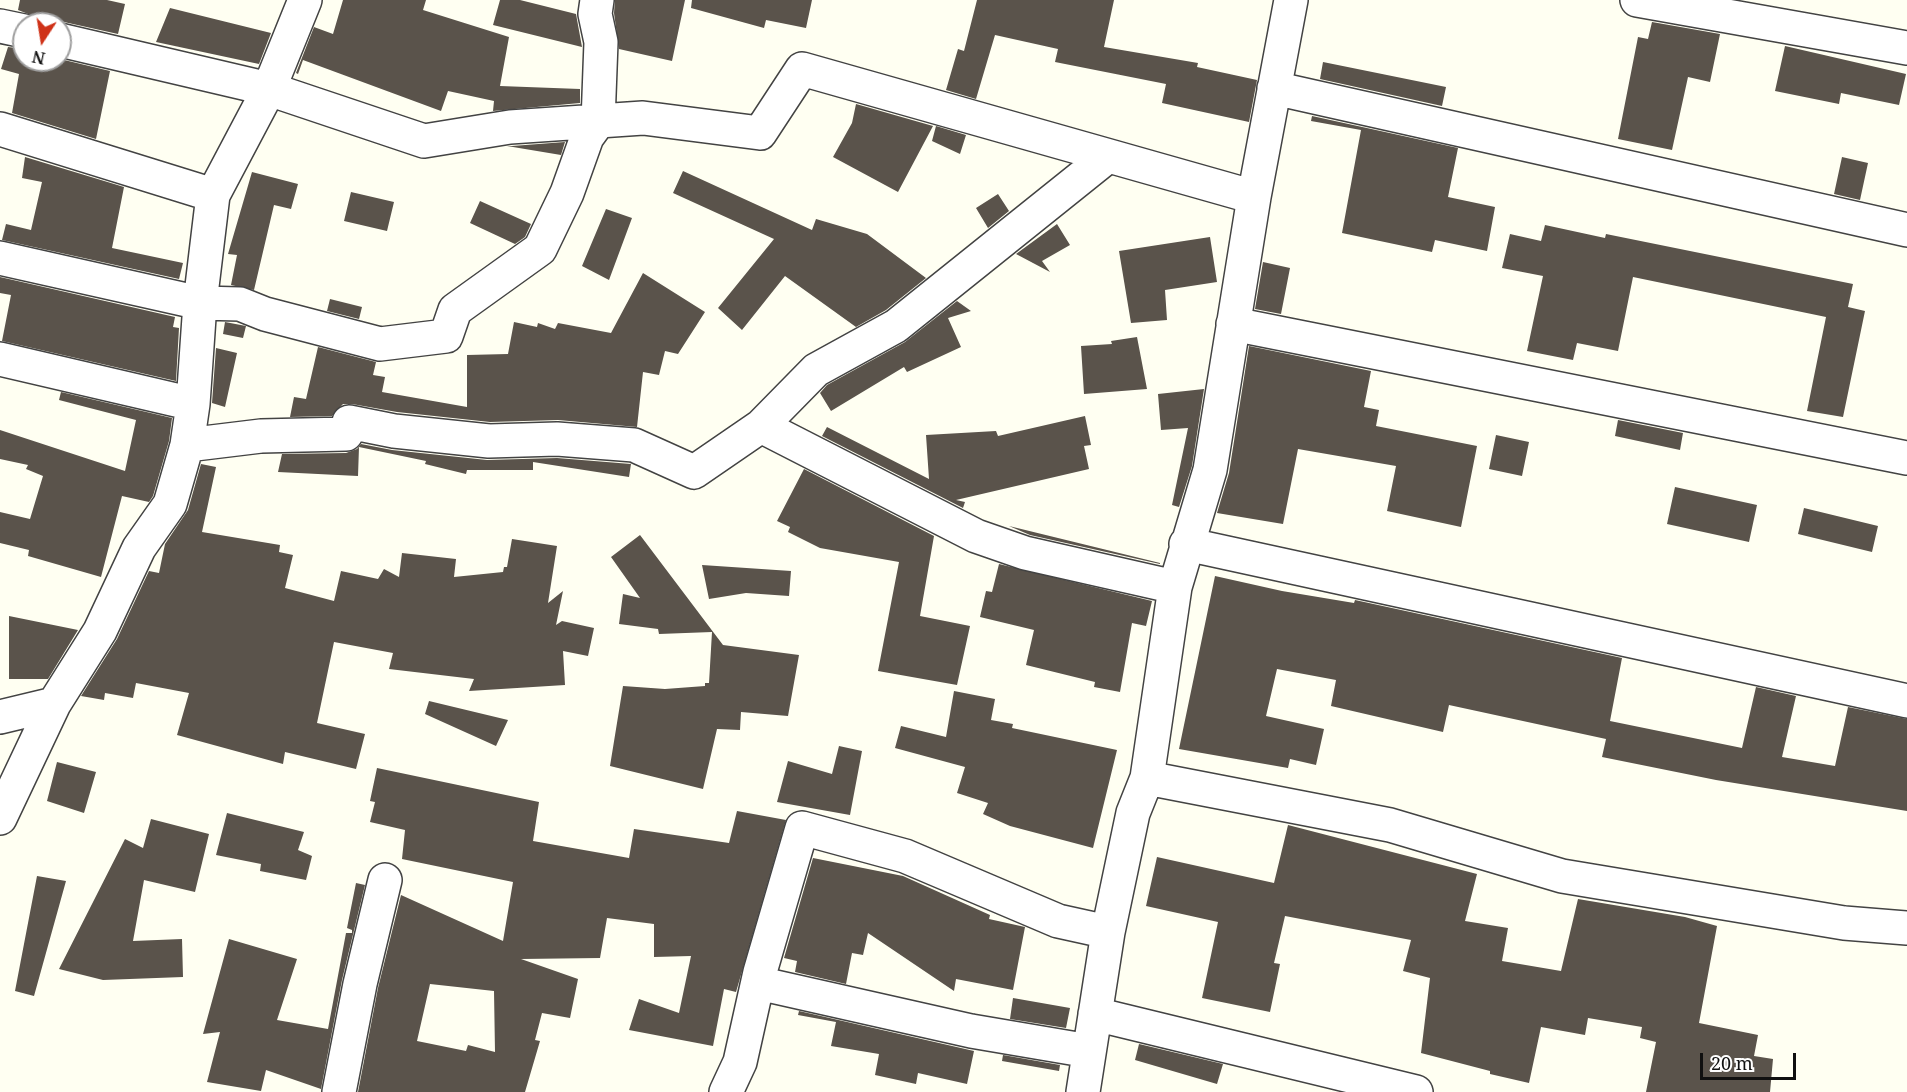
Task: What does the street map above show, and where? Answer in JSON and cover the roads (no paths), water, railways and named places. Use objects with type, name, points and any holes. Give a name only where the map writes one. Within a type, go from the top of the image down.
[{"type":"street","points":[[0,818],[54,704],[100,631],[139,548],[170,504],[187,445],[193,404],[200,303],[213,195],[269,89],[305,0]]},
{"type":"street","points":[[0,258],[200,303],[240,304],[265,314],[380,344],[446,336],[456,310],[540,249],[567,194],[587,137],[598,122],[601,42],[595,14],[597,0]]},
{"type":"street","points":[[1083,1092],[1107,932],[1133,813],[1147,778],[1175,587],[1210,470],[1254,197],[1291,0]]},
{"type":"street","points":[[1637,0],[1907,48]]},
{"type":"street","points":[[72,43],[269,89],[424,141],[510,127],[643,118],[759,133],[802,69],[1254,197]]},
{"type":"street","points":[[1274,88],[1907,230]]},
{"type":"street","points":[[0,129],[213,195]]},
{"type":"street","points":[[187,445],[261,436],[346,434],[349,422],[393,431],[489,441],[557,439],[634,445],[694,472],[761,426],[816,370],[896,326],[1108,156]]},
{"type":"street","points":[[1233,324],[1907,458]]},
{"type":"street","points":[[0,359],[193,404]]},
{"type":"street","points":[[761,426],[976,536],[1025,553],[1175,587]]},
{"type":"street","points":[[1186,544],[1907,701]]},
{"type":"street","points":[[0,717],[54,704]]},
{"type":"street","points":[[1147,778],[1390,825],[1562,876],[1844,923],[1907,928]]},
{"type":"street","points":[[726,1092],[740,1062],[758,983],[802,828],[905,855],[1058,921],[1107,932]]},
{"type":"street","points":[[339,1092],[360,984],[385,880]]},
{"type":"street","points":[[758,983],[971,1031],[1089,1051]]},
{"type":"street","points":[[1095,1014],[1416,1092]]}]
